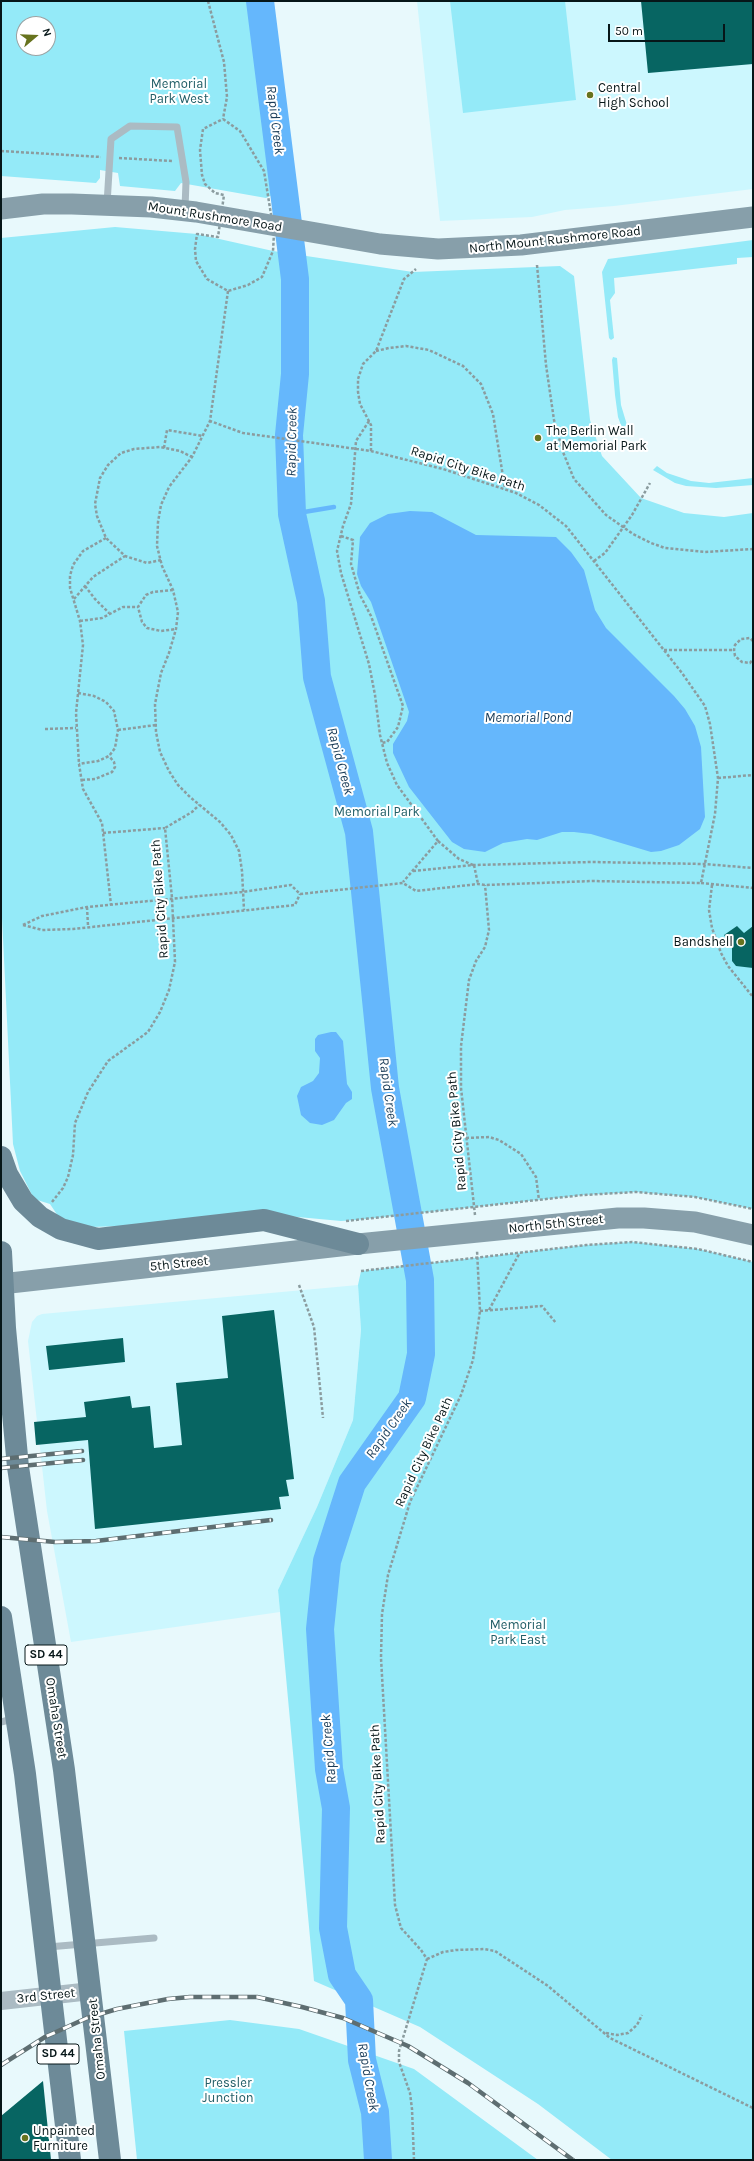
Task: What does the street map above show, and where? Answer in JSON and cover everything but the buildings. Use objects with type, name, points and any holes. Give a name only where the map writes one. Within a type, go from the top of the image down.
[{"type":"main road","name":"Mount Rushmore Road","points":[[1,209],[43,204],[106,204],[185,210],[332,236]]},
{"type":"main road","name":"North Mount Rushmore Road","points":[[332,236],[410,247],[463,249],[533,244],[753,217]]},
{"type":"main road","points":[[1,1157],[7,1174],[24,1201],[40,1217],[61,1229],[98,1239],[264,1220],[358,1244]]},
{"type":"main road","name":"North 5th Street","points":[[358,1244],[606,1219],[644,1218],[695,1222],[753,1235]]},
{"type":"main road","name":"5th Street","points":[[2,1284],[358,1244]]},
{"type":"main road","name":"Omaha Street","points":[[1,1252],[2,1284],[18,1467],[64,1770],[86,1944],[110,2160]]},
{"type":"main road","name":"SD 44","points":[[1,1617],[9,1720],[46,1947],[70,2160]]},
{"type":"street","name":"3rd Street","points":[[1,2001],[91,1991]]},
{"type":"lane","points":[[106,204],[111,139],[130,126],[177,127],[186,182],[185,210]]},
{"type":"lane","points":[[46,1947],[154,1938]]},
{"type":"path","points":[[208,1],[224,62],[227,97],[223,119]]},
{"type":"path","points":[[538,265],[546,365],[558,438],[574,479],[606,515],[623,528],[633,534],[666,548],[705,552],[753,549]]},
{"type":"path","points":[[376,352],[404,279],[416,269]]},
{"type":"path","points":[[228,291],[210,421],[192,457],[169,487],[161,505],[158,522],[157,546],[173,590],[178,612],[176,629],[161,673],[155,704],[160,752],[169,771],[178,785],[220,822],[231,835],[239,851],[242,872],[244,910]]},
{"type":"path","points":[[371,451],[369,421],[360,404],[358,392],[358,379],[363,364],[376,352],[389,348],[406,346],[429,350],[463,366],[481,384],[493,414],[505,489]]},
{"type":"path","name":"Rapid City Bike Path","points":[[210,421],[232,431],[261,437],[371,451],[443,469],[505,489],[528,499],[549,512],[566,526],[692,686],[704,706],[710,724],[718,778],[716,814],[701,883]]},
{"type":"path","points":[[369,421],[356,441],[351,504],[337,551],[341,573],[369,664],[382,743],[387,763],[397,784],[438,841],[459,859],[474,865]]},
{"type":"path","points":[[164,448],[167,430],[203,436]]},
{"type":"path","points":[[161,560],[147,563],[125,556],[106,538],[96,516],[95,504],[100,478],[108,465],[121,453],[134,449],[164,448],[180,451],[192,457]]},
{"type":"path","points":[[594,561],[605,553],[623,528],[650,483]]},
{"type":"path","points":[[341,536],[353,540],[352,564],[360,595],[371,616],[403,706],[398,728],[387,742],[382,743]]},
{"type":"path","points":[[106,538],[83,551],[73,565],[70,576],[70,588],[80,621],[83,644],[76,728],[79,764],[86,797],[99,816],[103,833],[111,905]]},
{"type":"path","points":[[74,599],[98,574],[125,556]]},
{"type":"path","points":[[85,586],[98,603],[109,613]]},
{"type":"path","points":[[138,607],[146,596],[153,592],[173,590]]},
{"type":"path","points":[[80,621],[96,620],[123,607],[138,607]]},
{"type":"path","points":[[138,607],[142,622],[147,628],[161,631],[176,629]]},
{"type":"path","points":[[753,641],[750,638],[741,639],[735,645],[734,650],[735,656],[742,662],[750,662],[753,659]]},
{"type":"path","points":[[664,650],[734,650]]},
{"type":"path","points":[[78,692],[94,696],[106,702],[114,711],[118,730],[115,748],[109,756],[98,761],[79,764]]},
{"type":"path","points":[[118,730],[156,725]]},
{"type":"path","points":[[46,729],[76,728]]},
{"type":"path","points":[[82,780],[95,779],[112,772],[115,767],[109,756]]},
{"type":"path","points":[[718,778],[753,775]]},
{"type":"path","name":"Rapid City Bike Path","points":[[50,1204],[56,1198],[68,1177],[73,1155],[75,1123],[98,1074],[112,1057],[148,1032],[160,1012],[174,974],[172,898],[164,828],[192,812],[199,805]]},
{"type":"path","points":[[103,833],[164,828]]},
{"type":"path","points":[[403,883],[438,841]]},
{"type":"path","points":[[413,871],[474,865],[591,862],[704,864],[753,868]]},
{"type":"path","points":[[474,865],[478,884]]},
{"type":"path","points":[[300,894],[403,883],[416,891],[478,884],[485,885],[592,880],[701,883],[753,888]]},
{"type":"path","points":[[291,885],[300,894],[295,905],[42,930],[23,925],[42,916],[86,907],[242,892],[291,885]]},
{"type":"path","name":"Rapid City Bike Path","points":[[475,1218],[461,1088],[461,1046],[469,980],[485,947],[489,930],[485,885]]},
{"type":"path","points":[[712,885],[709,910],[712,928],[721,954],[728,966],[753,997]]},
{"type":"path","points":[[86,907],[88,926]]},
{"type":"path","points":[[466,1138],[489,1137],[499,1140],[520,1154],[536,1177],[539,1200]]},
{"type":"path","points":[[356,1220],[539,1200],[636,1192],[695,1197],[753,1209]]},
{"type":"path","points":[[361,1271],[508,1256],[586,1245],[632,1242],[698,1249],[753,1262]]},
{"type":"path","name":"Rapid City Bike Path","points":[[427,1959],[401,1928],[395,1905],[381,1658],[382,1614],[388,1575],[410,1502],[461,1395],[468,1375],[477,1340],[480,1311],[477,1247]]},
{"type":"path","points":[[489,1310],[519,1254]]},
{"type":"path","points":[[299,1285],[314,1327],[323,1418]]},
{"type":"path","points":[[480,1311],[542,1306],[556,1323]]},
{"type":"path","points":[[414,2160],[410,2093],[399,2062],[399,2051],[427,1959],[443,1952],[456,1950],[470,1948],[495,1951],[548,1986],[604,2033],[641,2054],[753,2108]]},
{"type":"path","points":[[604,2033],[617,2035],[628,2032],[637,2025],[642,2015]]},
{"type":"shaded area","name":"Central High School","points":[[417,1],[753,1],[753,189],[614,206],[565,210],[532,217],[440,221]]},
{"type":"shaded area","points":[[358,1285],[361,1330],[353,1420],[317,1507],[278,1590],[280,1612],[71,1642],[47,1511],[28,1341],[32,1322],[37,1316],[42,1314]]},
{"type":"green space","name":"Memorial Park West","points":[[1,1],[260,1],[276,138],[285,189],[266,198],[181,183],[175,191],[120,186],[118,173],[100,170],[100,178],[96,183],[1,176]]},
{"type":"green space","points":[[450,1],[565,1],[576,100],[463,113]]},
{"type":"green space","name":"Memorial Park","points":[[115,227],[197,234],[273,251],[413,272],[560,266],[574,276],[590,420],[602,456],[641,498],[684,513],[724,517],[753,513],[753,1209],[695,1197],[636,1192],[583,1195],[341,1221],[287,1216],[91,1227],[69,1221],[58,1216],[50,1204],[34,1199],[20,1171],[13,1144],[1,897],[1,238]]},
{"type":"green space","points":[[753,240],[753,257],[737,258],[737,264],[614,278],[615,293],[610,300],[614,338],[611,340],[609,338],[602,272],[608,259]]},
{"type":"green space","points":[[613,357],[617,358],[621,405],[627,425],[622,428],[618,417],[615,395]]},
{"type":"green space","points":[[657,466],[667,473],[691,481],[709,483],[753,478],[753,485],[716,488],[686,486],[675,483],[653,470]]},
{"type":"green space","name":"Memorial Park East","points":[[632,1242],[698,1249],[753,1262],[753,2160],[612,2160],[538,2104],[420,2027],[314,1981],[278,1590],[317,1507],[353,1420],[361,1330],[358,1285],[361,1271],[586,1245]]},
{"type":"green space","name":"Pressler Junction","points":[[230,2020],[299,2029],[414,2069],[538,2160],[137,2160],[124,2031]]},
{"type":"water","name":"Memorial Pond","points":[[410,511],[432,512],[476,535],[556,537],[571,552],[584,570],[595,610],[606,628],[674,696],[685,709],[695,726],[701,747],[705,817],[700,829],[679,845],[661,851],[651,852],[591,834],[574,832],[562,832],[537,840],[527,839],[503,843],[485,852],[464,849],[452,842],[409,787],[393,753],[393,744],[407,721],[409,712],[371,602],[361,586],[357,574],[360,537],[370,523],[388,514]]},
{"type":"water","points":[[336,1032],[343,1041],[347,1084],[352,1092],[352,1099],[346,1103],[334,1120],[322,1125],[310,1123],[301,1115],[297,1096],[301,1087],[313,1081],[319,1073],[320,1058],[315,1051],[315,1039],[318,1035]]},
{"type":"waterway","name":"Rapid Creek","points":[[260,1],[295,279],[295,374],[289,435],[292,514],[311,601],[317,677],[359,832],[385,1088],[420,1280],[421,1354],[412,1398],[352,1483],[327,1561],[320,1629],[329,1769],[336,1808],[333,1928],[342,1975],[359,2000],[362,2060],[375,2112],[378,2160]]},
{"type":"waterway","points":[[292,514],[334,507]]},
{"type":"railway","points":[[1,1459],[82,1451]]},
{"type":"railway","points":[[1,1468],[83,1460]]},
{"type":"railway","points":[[1,1537],[55,1542],[96,1541],[271,1520]]},
{"type":"railway","points":[[1,2065],[45,2037],[87,2018],[117,2009],[168,1999],[190,1997],[257,1997],[343,2018],[408,2046],[468,2083],[573,2160]]},
{"type":"place","name":"Central High School","points":[[590,95]]},
{"type":"place","name":"The Berlin Wall at Memorial Park","points":[[538,438]]},
{"type":"place","name":"Bandshell","points":[[741,942]]},
{"type":"place","name":"Unpainted Furniture","points":[[25,2138]]}]
